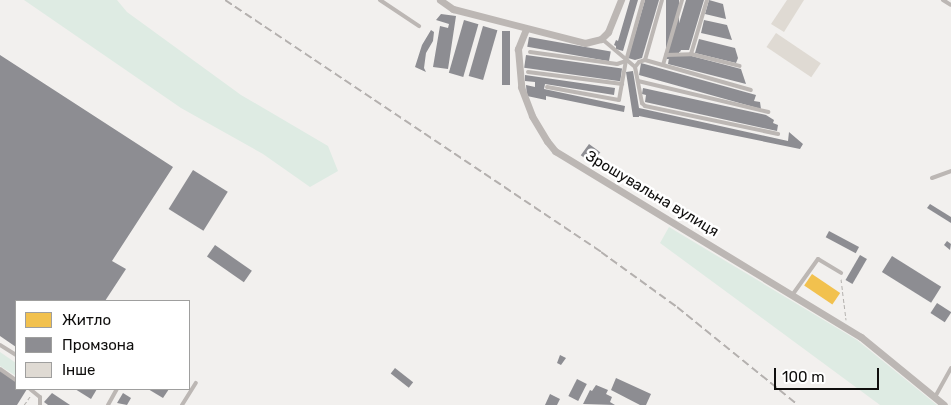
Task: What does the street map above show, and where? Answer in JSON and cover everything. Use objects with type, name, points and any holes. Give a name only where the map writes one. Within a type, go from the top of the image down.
[{"type":"street","points":[[440,0],[453,10],[585,42],[601,39],[608,32],[616,17],[621,0]]},
{"type":"street","name":"Зрошувальна вулиця","points":[[526,29],[518,49],[522,87],[532,116],[555,151],[793,294],[846,328],[944,405]]},
{"type":"lane","points":[[380,0],[419,26]]},
{"type":"lane","points":[[547,87],[619,100],[626,61],[643,0]]},
{"type":"lane","points":[[645,60],[662,0]]},
{"type":"lane","points":[[663,65],[682,0]]},
{"type":"lane","points":[[691,54],[707,0]]},
{"type":"lane","points":[[944,0],[951,5]]},
{"type":"lane","points":[[601,39],[635,67],[642,103],[645,106],[778,134]]},
{"type":"lane","points":[[530,52],[617,64],[626,61]]},
{"type":"lane","points":[[666,55],[691,54],[740,66]]},
{"type":"lane","points":[[635,67],[639,62],[645,60],[751,90]]},
{"type":"lane","points":[[528,72],[622,84]]},
{"type":"lane","points":[[638,81],[768,112]]},
{"type":"lane","points":[[932,178],[951,171]]},
{"type":"lane","points":[[793,294],[818,259],[841,274]]},
{"type":"lane","points":[[0,345],[15,354]]},
{"type":"lane","points":[[935,397],[951,368]]},
{"type":"lane","points":[[0,369],[15,379]]},
{"type":"lane","points":[[182,405],[196,383]]},
{"type":"lane","points":[[33,390],[40,397],[40,405]]},
{"type":"lane","points":[[108,405],[117,390]]},
{"type":"lane","points":[[35,405],[40,397]]},
{"type":"path","points":[[841,274],[846,328]]},
{"type":"path","points":[[24,405],[33,390]]},
{"type":"shaded area","points":[[24,0],[117,0],[127,12],[241,95],[328,146],[338,171],[310,187],[263,154],[181,108]]},
{"type":"shaded area","points":[[669,227],[857,340],[937,405],[880,405],[660,243]]},
{"type":"shaded area","points":[[0,352],[15,362],[15,375],[0,366]]},
{"type":"building: Житло","points":[[812,274],[840,293],[832,305],[804,286]]},
{"type":"building: Промзона","points":[[630,0],[638,0],[623,51],[616,49],[614,45],[616,40],[618,41]]},
{"type":"building: Промзона","points":[[645,0],[659,0],[642,58],[635,60],[628,58]]},
{"type":"building: Промзона","points":[[666,0],[679,0],[679,59],[666,59]]},
{"type":"building: Промзона","points":[[686,0],[704,0],[689,50],[681,50],[680,52],[671,50]]},
{"type":"building: Промзона","points":[[709,0],[723,4],[726,19],[705,14]]},
{"type":"building: Промзона","points":[[441,14],[456,16],[448,69],[433,67],[440,26],[448,28],[449,24],[436,20]]},
{"type":"building: Промзона","points":[[464,20],[478,24],[463,77],[449,73]]},
{"type":"building: Промзона","points":[[704,20],[727,25],[732,40],[701,33]]},
{"type":"building: Промзона","points":[[483,26],[497,30],[483,80],[469,76]]},
{"type":"building: Промзона","points":[[431,30],[434,32],[433,41],[426,53],[424,68],[426,72],[415,67],[422,45]]},
{"type":"building: Промзона","points":[[502,31],[510,31],[510,85],[502,85]]},
{"type":"building: Промзона","points":[[529,37],[611,51],[609,61],[527,47]]},
{"type":"building: Промзона","points":[[699,39],[735,48],[738,58],[736,63],[695,53]]},
{"type":"building: Промзона","points":[[684,54],[741,69],[746,84],[668,64],[669,58],[674,59],[675,56]]},
{"type":"building: Промзона","points":[[0,55],[173,167],[112,261],[126,269],[106,300],[15,300],[15,346],[0,336]]},
{"type":"building: Промзона","points":[[526,55],[622,68],[620,81],[524,68]]},
{"type":"building: Промзона","points":[[641,63],[756,95],[754,101],[760,102],[761,109],[639,75]]},
{"type":"building: Промзона","points":[[633,71],[639,108],[788,141],[789,132],[803,144],[800,149],[639,116],[633,117],[626,72]]},
{"type":"building: Промзона","points":[[525,75],[615,88],[614,95],[545,84],[544,89],[625,106],[624,112],[546,96],[546,100],[527,96],[526,85],[535,87],[535,82],[525,81]]},
{"type":"building: Промзона","points":[[643,88],[766,115],[774,120],[773,123],[778,125],[777,131],[645,102],[646,95],[642,94]]},
{"type":"building: Промзона","points":[[589,144],[600,152],[592,164],[581,155]]},
{"type":"building: Промзона","points":[[193,170],[228,192],[203,231],[169,209]]},
{"type":"building: Промзона","points":[[930,204],[951,217],[951,223],[927,208]]},
{"type":"building: Промзона","points":[[829,231],[859,247],[856,253],[826,237]]},
{"type":"building: Промзона","points":[[947,241],[951,244],[950,250],[944,245]]},
{"type":"building: Промзона","points":[[215,245],[252,271],[244,282],[207,256]]},
{"type":"building: Промзона","points":[[860,255],[867,259],[852,284],[846,280]]},
{"type":"building: Промзона","points":[[892,256],[941,287],[931,303],[882,272]]},
{"type":"building: Промзона","points":[[937,303],[951,312],[945,322],[930,313]]},
{"type":"building: Промзона","points":[[560,355],[566,358],[561,365],[557,363]]},
{"type":"building: Промзона","points":[[395,368],[413,382],[409,388],[391,374]]},
{"type":"building: Промзона","points":[[0,370],[15,380],[15,390],[26,390],[17,405],[0,405]]},
{"type":"building: Промзона","points":[[616,378],[651,394],[646,405],[640,405],[611,390]]},
{"type":"building: Промзона","points":[[577,379],[587,384],[578,401],[568,396]]},
{"type":"building: Промзона","points":[[596,385],[608,390],[606,394],[612,397],[610,402],[615,405],[583,404],[590,390],[592,391]]},
{"type":"building: Промзона","points":[[77,390],[96,390],[91,399]]},
{"type":"building: Промзона","points":[[150,390],[168,390],[163,398]]},
{"type":"building: Промзона","points":[[52,393],[70,405],[48,405],[44,402]]},
{"type":"building: Промзона","points":[[123,393],[131,398],[127,405],[117,403]]},
{"type":"building: Промзона","points":[[550,394],[560,399],[557,405],[545,405]]},
{"type":"building: Інше","points":[[787,0],[804,0],[784,32],[771,24]]},
{"type":"building: Інше","points":[[776,33],[821,63],[811,77],[766,47]]},
{"type":"railway","points":[[225,0],[601,252],[677,307],[798,405]]}]
